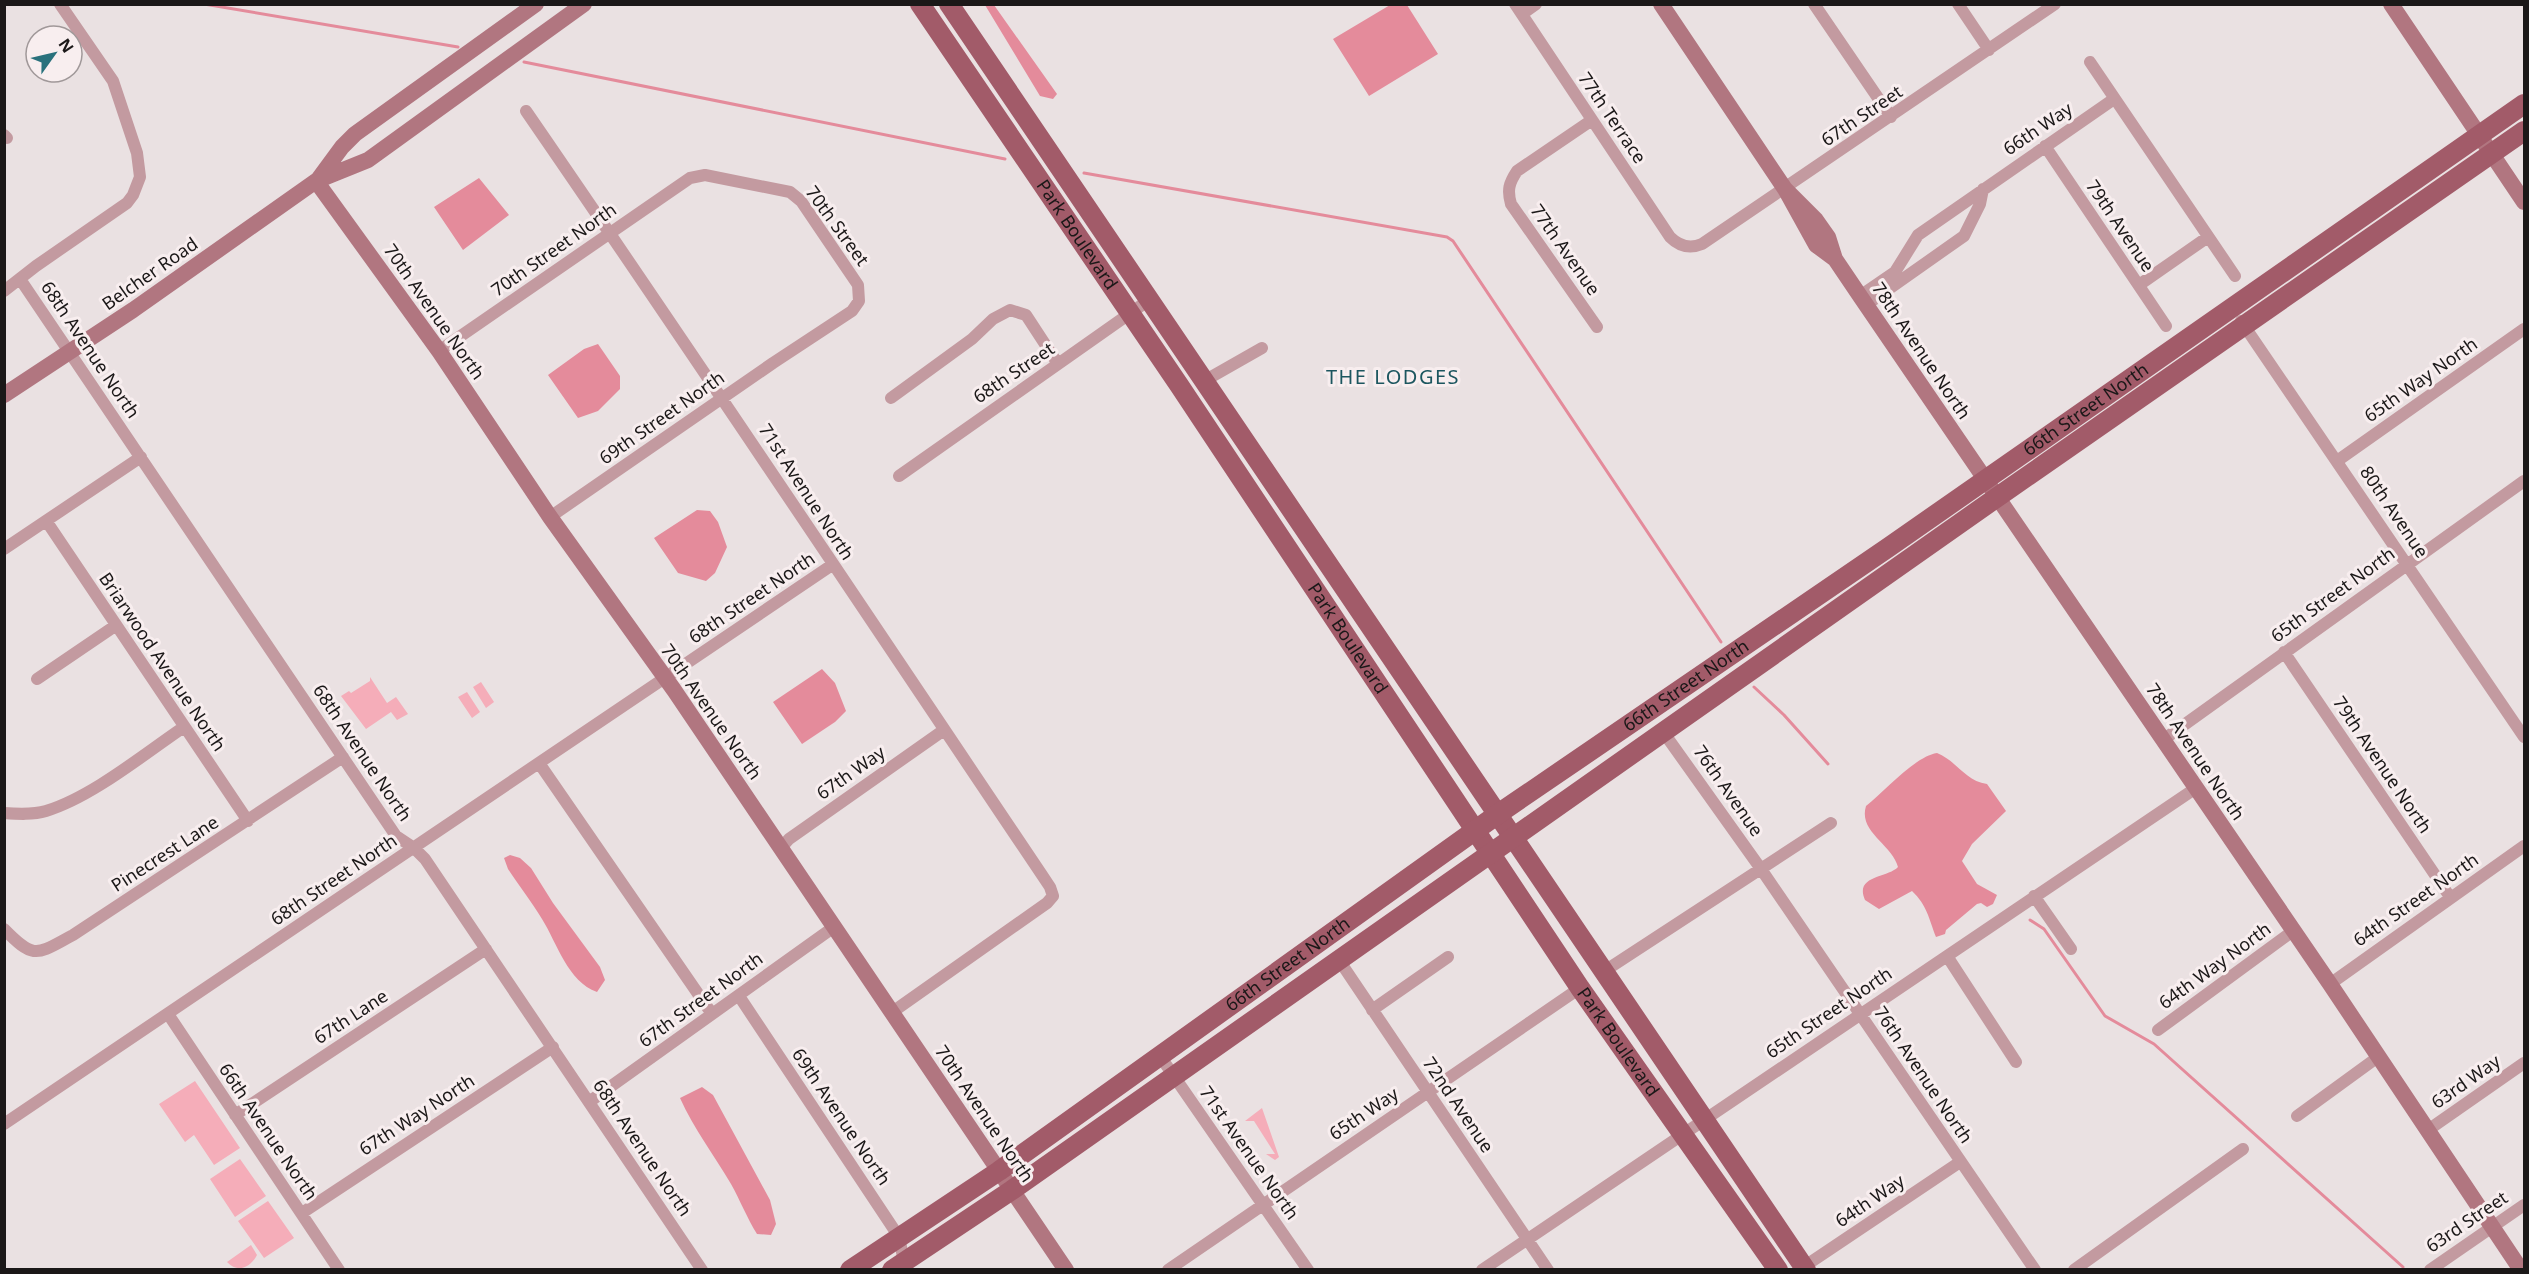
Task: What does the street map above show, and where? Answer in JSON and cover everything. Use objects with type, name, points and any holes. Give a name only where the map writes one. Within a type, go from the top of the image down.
[{"type":"main road","name":"Park Boulevard","points":[[950,5],[1803,1268]]},
{"type":"main road","name":"Park Boulevard","points":[[925,12],[1285,545],[1489,854],[1580,988],[1778,1269]]},
{"type":"main road","name":"66th Street North","points":[[850,1269],[999,1171],[1498,814],[1889,547],[2524,104]]},
{"type":"main road","name":"66th Street North","points":[[898,1266],[1012,1190],[1996,498],[2524,131]]},
{"type":"main road","points":[[1285,545],[1295,543],[1307,553],[1329,585],[1338,592],[1348,594]]},
{"type":"street","points":[[4,291],[127,203],[140,177],[137,153],[112,81],[60,4]]},
{"type":"street","name":"Belcher Road","points":[[316,181],[342,147],[356,134],[536,4]]},
{"type":"street","name":"Belcher Road","points":[[4,394],[70,352],[316,181],[368,160],[584,4]]},
{"type":"street","points":[[1519,9],[1536,4]]},
{"type":"street","name":"78th Avenue North","points":[[1661,4],[1785,189],[1816,220],[1828,237],[1835,259],[1863,301],[2330,984],[2520,1269]]},
{"type":"street","points":[[1814,4],[1891,117]]},
{"type":"street","points":[[1958,4],[1989,50]]},
{"type":"street","name":"67th Street","points":[[1685,246],[1702,244],[2055,4]]},
{"type":"street","points":[[2391,4],[2524,202]]},
{"type":"street","points":[[925,12],[950,5]]},
{"type":"street","name":"77th Terrace","points":[[1519,9],[1670,237],[1685,246]]},
{"type":"street","points":[[2090,62],[2235,276]]},
{"type":"street","name":"66th Way","points":[[1863,301],[1895,272],[1918,235],[2114,99]]},
{"type":"street","name":"71st Avenue North","points":[[526,111],[723,398],[832,565],[1050,887],[1053,896],[1047,903],[891,1013]]},
{"type":"street","name":"77th Avenue","points":[[1592,120],[1517,171],[1508,191],[1511,204],[1596,327]]},
{"type":"street","name":"79th Avenue","points":[[2045,146],[2166,326]]},
{"type":"street","name":"70th Street","points":[[690,178],[705,175],[790,192],[801,201],[858,285],[859,301],[852,311],[794,349]]},
{"type":"street","name":"70th Street North","points":[[439,351],[690,178]]},
{"type":"street","name":"70th Avenue North","points":[[316,181],[439,351],[550,517],[665,678],[1066,1269]]},
{"type":"street","points":[[1863,301],[1964,236],[1980,204],[1983,189]]},
{"type":"street","points":[[2139,285],[2208,237]]},
{"type":"street","name":"68th Avenue North","points":[[20,279],[396,836],[425,859],[702,1269]]},
{"type":"street","name":"68th Street","points":[[899,476],[1149,300]]},
{"type":"street","name":"80th Avenue","points":[[2232,308],[2524,736]]},
{"type":"street","points":[[891,398],[972,339],[993,319],[1010,310],[1026,315],[1058,364]]},
{"type":"street","name":"65th Way North","points":[[2337,461],[2524,329]]},
{"type":"street","points":[[1204,381],[1262,348]]},
{"type":"street","name":"69th Street North","points":[[550,517],[794,349]]},
{"type":"street","points":[[4,549],[141,457]]},
{"type":"street","name":"65th Street North","points":[[2163,740],[2524,481]]},
{"type":"street","name":"Briarwood Avenue North","points":[[47,522],[248,821]]},
{"type":"street","name":"68th Street North","points":[[4,1124],[832,565]]},
{"type":"street","points":[[37,679],[115,626]]},
{"type":"street","name":"79th Avenue North","points":[[2284,652],[2450,897]]},
{"type":"street","points":[[4,813],[44,812],[64,804],[184,727]]},
{"type":"street","name":"67th Way","points":[[781,848],[789,838],[944,730]]},
{"type":"street","name":"76th Avenue","points":[[1664,733],[1761,869]]},
{"type":"street","name":"Pinecrest Lane","points":[[4,929],[33,953],[43,951],[73,935],[343,757]]},
{"type":"street","points":[[539,763],[712,1014]]},
{"type":"street","name":"65th Street North","points":[[1482,1269],[2196,788]]},
{"type":"street","points":[[1603,972],[1830,823]]},
{"type":"street","name":"64th Street North","points":[[2330,984],[2524,846]]},
{"type":"street","name":"76th Avenue North","points":[[1761,869],[2035,1269]]},
{"type":"street","points":[[2034,896],[2071,949]]},
{"type":"street","name":"67th Street North","points":[[589,1102],[834,927]]},
{"type":"street","name":"64th Way North","points":[[2158,1030],[2293,931]]},
{"type":"street","name":"67th Lane","points":[[235,1115],[486,950]]},
{"type":"street","points":[[1947,956],[2016,1062]]},
{"type":"street","points":[[1372,1010],[1448,957]]},
{"type":"street","name":"72nd Avenue","points":[[1339,960],[1548,1269]]},
{"type":"street","name":"65th Way","points":[[1168,1269],[1580,988]]},
{"type":"street","name":"69th Avenue North","points":[[739,996],[899,1237],[898,1266]]},
{"type":"street","name":"66th Avenue North","points":[[168,1014],[339,1269]]},
{"type":"street","name":"67th Way North","points":[[302,1213],[553,1047]]},
{"type":"street","name":"71st Avenue North","points":[[1160,1056],[1308,1269]]},
{"type":"street","points":[[2297,1116],[2378,1057]]},
{"type":"street","name":"63rd Way","points":[[2428,1130],[2524,1063]]},
{"type":"street","points":[[2074,1269],[2243,1149]]},
{"type":"street","name":"64th Way","points":[[1803,1268],[1960,1162]]},
{"type":"street","name":"63rd Street","points":[[2430,1269],[2524,1205]]},
{"type":"shaded area","points":[[985,5],[994,5],[1057,94],[1053,99],[1040,96]]},
{"type":"shaded area","points":[[1390,5],[1407,5],[1438,54],[1369,96],[1333,39]]},
{"type":"shaded area","points":[[479,178],[509,215],[463,250],[434,207]]},
{"type":"shaded area","points":[[598,344],[620,376],[620,389],[598,411],[578,418],[548,375],[584,349]]},
{"type":"shaded area","points":[[697,510],[710,511],[718,522],[727,547],[715,573],[706,581],[678,573],[654,538]]},
{"type":"shaded area","points":[[822,669],[835,683],[846,711],[835,722],[802,744],[773,702]]},
{"type":"shaded area","points":[[370,677],[387,703],[396,697],[408,714],[397,720],[391,712],[366,729],[341,696],[349,691],[351,693],[370,681]]},
{"type":"shaded area","points":[[481,682],[494,702],[486,708],[473,687]]},
{"type":"shaded area","points":[[467,692],[480,712],[472,718],[458,697]]},
{"type":"shaded area","points":[[1937,753],[1973,779],[1987,784],[2006,811],[1972,844],[1962,861],[1977,884],[1997,895],[1993,904],[1987,907],[1981,903],[1977,904],[1946,930],[1945,934],[1936,937],[1924,907],[1912,891],[1879,909],[1865,900],[1863,892],[1868,881],[1898,867],[1889,851],[1871,831],[1865,815],[1866,806],[1909,768]]},
{"type":"shaded area","points":[[510,855],[520,858],[531,868],[553,903],[600,967],[605,980],[597,992],[578,980],[564,961],[538,913],[508,869],[504,858]]},
{"type":"shaded area","points":[[195,1081],[240,1148],[214,1165],[194,1135],[185,1142],[159,1104]]},
{"type":"shaded area","points":[[702,1087],[713,1095],[770,1200],[776,1224],[771,1235],[757,1234],[731,1184],[680,1098]]},
{"type":"shaded area","points":[[1262,1108],[1279,1157],[1275,1160],[1266,1154],[1275,1154],[1254,1121],[1245,1121]]},
{"type":"shaded area","points":[[240,1159],[266,1196],[235,1217],[210,1179]]},
{"type":"shaded area","points":[[268,1201],[294,1238],[264,1258],[238,1221]]},
{"type":"shaded area","points":[[251,1245],[257,1255],[248,1266],[235,1268],[227,1262]]},
{"type":"waterway","points":[[204,4],[458,47]]},
{"type":"waterway","points":[[524,62],[1005,159]]},
{"type":"waterway","points":[[1084,173],[1447,237],[1453,241],[1721,642]]},
{"type":"waterway","points":[[1754,687],[1784,715],[1828,764]]},
{"type":"waterway","points":[[2030,920],[2044,929],[2105,1016],[2154,1044],[2403,1267]]},
{"type":"district","name":"THE LODGES","points":[[1393,377]]}]
